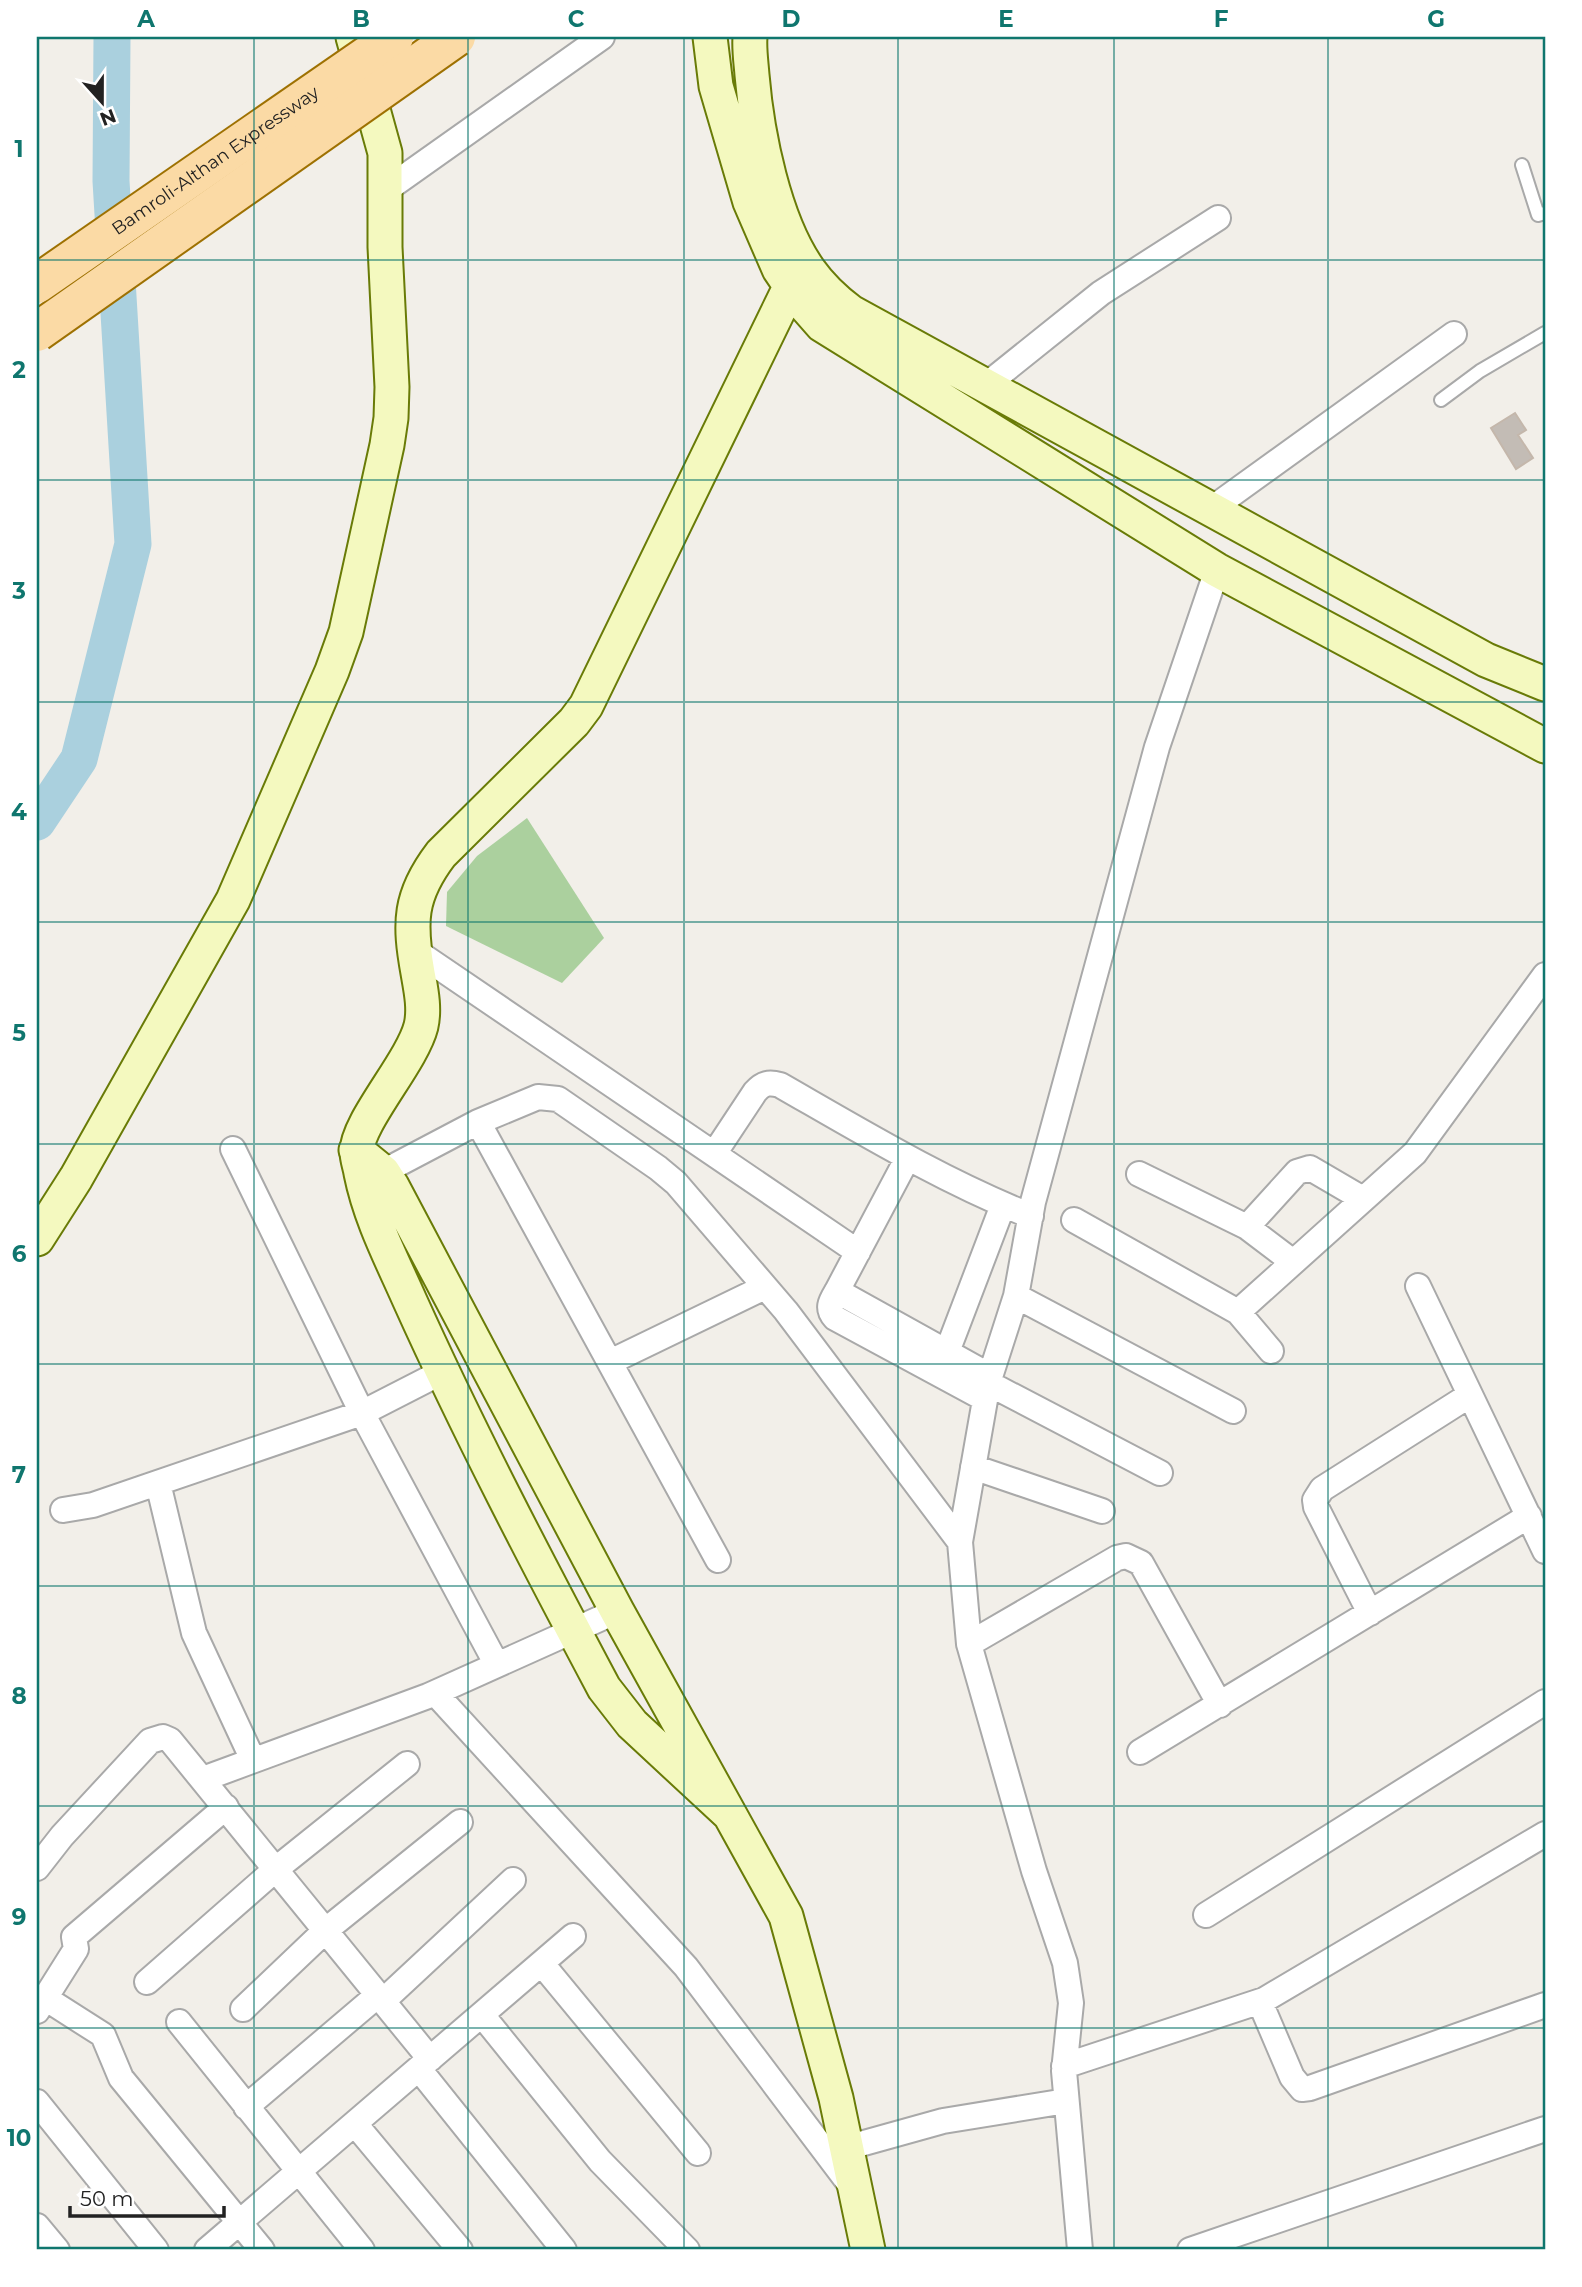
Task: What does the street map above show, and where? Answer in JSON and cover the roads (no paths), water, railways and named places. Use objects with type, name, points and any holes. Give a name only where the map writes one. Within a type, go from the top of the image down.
[{"type":"main road","name":"Bamroli-Althan Expressway","points":[[37,284],[394,37]]},
{"type":"main road","points":[[37,332],[456,37]]},
{"type":"street","points":[[37,1239],[76,1178],[233,900],[346,632],[387,445],[392,387],[385,247],[385,153],[353,37]]},
{"type":"street","points":[[386,190],[602,37]]},
{"type":"street","points":[[710,37],[716,86],[750,202],[779,269],[790,287],[822,325],[1217,570],[1545,746]]},
{"type":"street","points":[[750,37],[755,108],[782,217],[808,269],[828,295],[851,313],[1486,660],[1545,684]]},
{"type":"street","points":[[985,386],[1101,293],[1218,218]]},
{"type":"street","points":[[729,1814],[617,1707],[573,1631],[442,1372],[369,1211],[356,1150],[365,1127],[409,1055],[421,1025],[422,998],[411,919],[420,888],[429,870],[574,722],[594,692],[790,287]]},
{"type":"street","points":[[1210,510],[1454,334]]},
{"type":"street","points":[[1080,2250],[1064,2066],[1071,2003],[1065,1963],[1034,1871],[969,1644],[960,1542],[988,1386],[1016,1296],[1031,1216],[1157,747],[1217,570]]},
{"type":"street","points":[[414,950],[858,1252]]},
{"type":"street","points":[[1238,1312],[1415,1153],[1545,975]]},
{"type":"street","points":[[714,1154],[755,1092],[761,1085],[770,1082],[780,1085],[907,1159],[1031,1216]]},
{"type":"street","points":[[383,1172],[478,1122],[538,1097],[558,1099],[676,1183],[765,1287],[960,1542]]},
{"type":"street","points":[[478,1122],[718,1560]]},
{"type":"street","points":[[233,1149],[362,1413],[497,1665]]},
{"type":"street","points":[[356,1150],[383,1172],[393,1186],[617,1611],[786,1916],[836,2098],[868,2250]]},
{"type":"street","points":[[907,1159],[829,1305],[830,1312],[835,1318],[943,1362],[1160,1473]]},
{"type":"street","points":[[1247,1227],[1297,1172],[1304,1168],[1310,1168],[1363,1199]]},
{"type":"street","points":[[1139,1174],[1247,1227],[1293,1262]]},
{"type":"street","points":[[943,1362],[1003,1205]]},
{"type":"street","points":[[1074,1220],[1238,1312],[1270,1351]]},
{"type":"street","points":[[1418,1286],[1545,1551]]},
{"type":"street","points":[[610,1362],[765,1287]]},
{"type":"street","points":[[1016,1296],[1233,1411]]},
{"type":"street","points":[[63,1510],[93,1505],[362,1413],[442,1372]]},
{"type":"street","points":[[1370,1613],[1316,1507],[1315,1500],[1322,1489],[1470,1395]]},
{"type":"street","points":[[973,1467],[1102,1511]]},
{"type":"street","points":[[158,1483],[194,1633],[253,1760]]},
{"type":"street","points":[[1140,1752],[1529,1516]]},
{"type":"street","points":[[969,1644],[1117,1558],[1126,1556],[1141,1563],[1220,1704]]},
{"type":"street","points":[[203,1779],[435,1693],[617,1611]]},
{"type":"street","points":[[435,1693],[686,1967],[856,2193]]},
{"type":"street","points":[[1206,1915],[1545,1702]]},
{"type":"street","points":[[37,1868],[62,1836],[150,1741],[163,1737],[170,1740],[380,1998],[425,2064],[564,2250]]},
{"type":"street","points":[[147,1982],[276,1868],[407,1764]]},
{"type":"street","points":[[226,1807],[74,1937],[76,1949],[41,2004],[103,2035],[121,2078],[262,2250]]},
{"type":"street","points":[[243,2009],[326,1930],[460,1822]]},
{"type":"street","points":[[1064,2066],[1260,2001],[1545,1834]]},
{"type":"street","points":[[246,2107],[380,1998],[513,1880]]},
{"type":"street","points":[[207,2250],[573,1936]]},
{"type":"street","points":[[542,1964],[698,2153]]},
{"type":"street","points":[[1260,2001],[1292,2077],[1302,2089],[1545,2005]]},
{"type":"street","points":[[482,2015],[593,2153],[687,2250]]},
{"type":"street","points":[[179,2022],[362,2250]]},
{"type":"street","points":[[846,2148],[954,2119],[1066,2101]]},
{"type":"street","points":[[37,2102],[156,2250]]},
{"type":"street","points":[[355,2124],[460,2250]]},
{"type":"street","points":[[1190,2250],[1545,2129]]},
{"type":"street","points":[[37,2226],[57,2250]]},
{"type":"lane","points":[[1522,165],[1538,215],[1545,213]]},
{"type":"lane","points":[[1441,400],[1480,371],[1545,333]]},
{"type":"waterway","points":[[37,822],[79,759],[133,544],[111,181],[112,37]]}]
